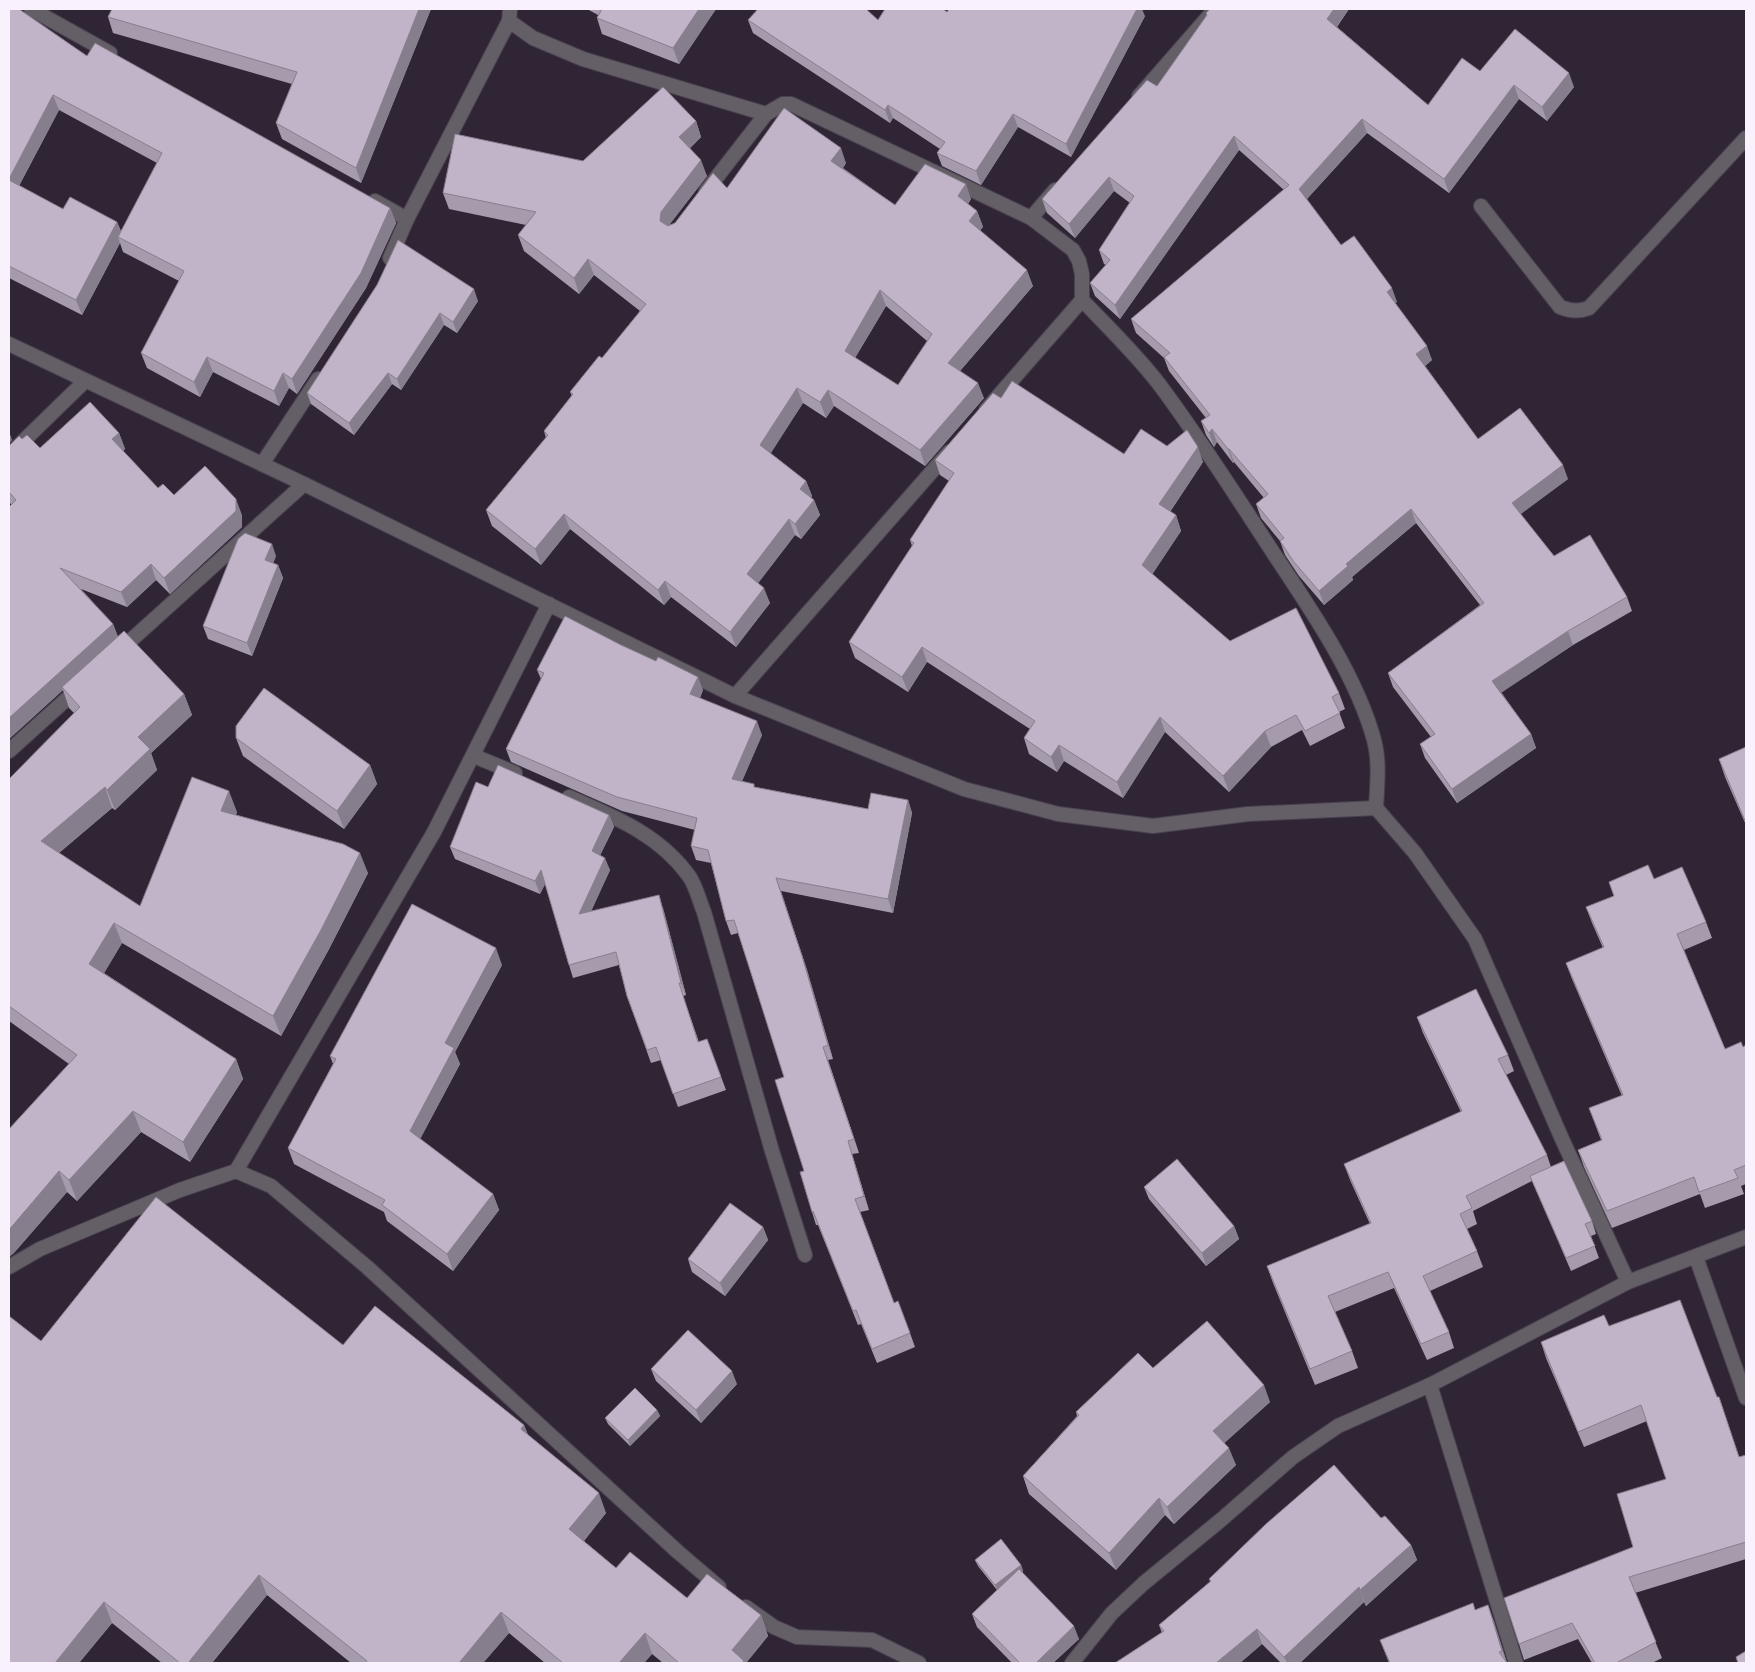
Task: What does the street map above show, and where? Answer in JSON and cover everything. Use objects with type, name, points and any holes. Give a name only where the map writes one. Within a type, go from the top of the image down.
[{"type":"street","points":[[30,9],[125,61]]},
{"type":"street","points":[[1130,106],[1215,9]]},
{"type":"street","points":[[385,268],[407,219],[510,15],[533,38],[583,59],[766,114]]},
{"type":"street","points":[[698,201],[766,114],[783,104],[798,107],[1030,218],[1073,250],[1080,261],[1082,300],[978,420]]},
{"type":"street","points":[[1481,206],[1560,307],[1568,310],[1582,311],[1589,308],[1746,138]]},
{"type":"street","points":[[1030,218],[1064,181]]},
{"type":"street","points":[[364,195],[407,219]]},
{"type":"street","points":[[1082,300],[1117,336],[1158,383],[1296,586],[1340,661],[1364,711],[1375,742],[1378,772],[1376,808],[1415,853],[1475,939],[1562,1139],[1628,1282]]},
{"type":"street","points":[[9,344],[304,484],[735,696],[964,789],[1058,814],[1153,826],[1248,814],[1376,808]]},
{"type":"street","points":[[262,464],[326,366]]},
{"type":"street","points":[[9,455],[85,381]]},
{"type":"street","points":[[735,696],[958,442]]},
{"type":"street","points":[[112,657],[304,484]]},
{"type":"street","points":[[9,1267],[48,1245],[180,1190],[236,1171],[434,832],[549,604]]},
{"type":"street","points":[[9,751],[90,677]]},
{"type":"street","points":[[474,756],[526,778]]},
{"type":"street","points":[[560,793],[641,831],[666,849],[690,878],[704,912],[772,1151],[805,1255]]},
{"type":"street","points":[[236,1171],[271,1186],[366,1267],[678,1552],[734,1599],[774,1626],[797,1637],[872,1640],[919,1663]]},
{"type":"street","points":[[1072,1663],[1112,1614],[1144,1583],[1293,1457],[1338,1426],[1430,1385],[1628,1282],[1746,1237]]},
{"type":"street","points":[[1696,1257],[1746,1398]]},
{"type":"street","points":[[1430,1385],[1516,1663]]},
{"type":"building","points":[[9,9],[19,9],[87,56],[95,43],[390,208],[361,273],[292,379],[283,373],[274,391],[207,357],[194,382],[141,353],[184,271],[118,237],[162,153],[53,95],[9,179]]},
{"type":"building","points":[[112,9],[419,9],[356,168],[276,123],[297,72],[108,17]]},
{"type":"building","points":[[602,9],[699,9],[673,48],[597,18]]},
{"type":"building","points":[[758,9],[866,9],[878,20],[885,9],[943,9],[947,12],[949,9],[1137,9],[1066,144],[1013,114],[976,171],[937,153],[945,142],[888,105],[885,110],[748,20]]},
{"type":"building","points":[[1210,9],[1334,9],[1327,19],[1428,105],[1462,58],[1480,71],[1515,29],[1569,73],[1542,107],[1514,85],[1444,179],[1362,119],[1299,189],[1341,245],[1354,236],[1392,288],[1387,292],[1427,346],[1416,354],[1478,439],[1520,408],[1563,465],[1512,503],[1554,556],[1590,535],[1627,597],[1568,631],[1492,681],[1531,734],[1452,789],[1420,744],[1435,734],[1388,673],[1484,603],[1411,509],[1346,564],[1348,566],[1319,591],[1294,562],[1280,541],[1284,538],[1256,504],[1268,494],[1212,429],[1209,433],[1201,421],[1210,415],[1164,357],[1170,353],[1131,319],[1289,185],[1234,136],[1115,305],[1090,283],[1110,260],[1099,250],[1134,196],[1109,177],[1069,224],[1042,199],[1147,80],[1157,86]]},
{"type":"building","points":[[663,87],[696,121],[679,137],[701,160],[661,212],[660,221],[668,226],[675,223],[713,173],[727,188],[784,108],[841,148],[831,161],[895,205],[925,164],[966,184],[958,196],[977,211],[969,221],[1027,270],[948,363],[978,383],[920,450],[828,390],[820,402],[797,388],[760,445],[806,481],[800,489],[814,500],[795,524],[789,519],[747,574],[764,588],[730,632],[665,581],[658,590],[564,514],[535,549],[486,510],[548,435],[544,431],[573,394],[570,392],[599,356],[602,358],[646,304],[588,259],[574,278],[518,235],[536,212],[443,193],[455,134],[583,161]],"holes":[[[880,290],[932,334],[898,385],[845,351]]]},
{"type":"building","points":[[9,180],[63,209],[70,197],[117,222],[76,300],[9,266]]},
{"type":"building","points":[[398,240],[474,289],[453,322],[440,313],[397,379],[388,373],[349,423],[307,393],[377,285]]},
{"type":"building","points":[[1012,381],[1124,454],[1141,429],[1167,446],[1187,430],[1198,447],[1159,504],[1176,515],[1142,565],[1230,641],[1296,608],[1339,693],[1332,697],[1340,713],[1305,731],[1296,715],[1265,731],[1223,776],[1160,717],[1117,782],[1059,745],[1051,757],[1024,738],[1035,721],[922,647],[902,677],[849,642],[914,543],[910,540],[954,473],[935,460],[993,393],[1001,398]]},
{"type":"building","points":[[90,402],[119,433],[112,439],[158,488],[163,484],[174,495],[205,466],[236,499],[236,511],[164,578],[151,564],[121,592],[60,568],[113,624],[9,718],[9,507],[16,500],[9,492],[9,446],[19,436],[22,439],[27,435],[40,448]]},
{"type":"building","points":[[245,533],[272,544],[265,560],[278,565],[247,643],[203,626],[238,539]]},
{"type":"building","points":[[565,616],[621,645],[656,661],[658,657],[698,677],[690,694],[757,721],[732,779],[754,784],[754,787],[868,809],[871,793],[908,800],[888,899],[776,878],[802,956],[828,1045],[823,1047],[854,1139],[848,1141],[864,1196],[855,1199],[894,1303],[898,1301],[910,1333],[872,1349],[856,1310],[853,1311],[812,1212],[800,1172],[804,1171],[775,1080],[784,1077],[734,920],[726,921],[708,850],[691,846],[697,818],[617,797],[506,749],[544,673],[537,670]]},
{"type":"building","points":[[124,631],[184,694],[138,737],[150,749],[107,790],[105,787],[41,841],[140,906],[192,777],[229,791],[221,811],[343,844],[360,853],[321,930],[273,1016],[114,923],[89,964],[236,1059],[183,1142],[133,1111],[69,1180],[59,1171],[9,1230],[9,1129],[77,1055],[9,1006],[9,779],[80,707],[62,687]]},
{"type":"building","points":[[264,688],[370,765],[337,811],[236,738],[236,726]]},
{"type":"building","points":[[1746,747],[1746,823],[1719,759]]},
{"type":"building","points":[[498,765],[609,815],[592,851],[605,858],[579,914],[659,895],[681,983],[679,983],[698,1042],[707,1039],[721,1077],[673,1094],[656,1047],[647,1050],[627,996],[616,952],[569,965],[541,870],[535,881],[450,847],[476,782],[488,787]]},
{"type":"building","points":[[1648,865],[1654,879],[1682,867],[1706,922],[1677,934],[1725,1049],[1741,1042],[1743,1047],[1746,1045],[1746,1165],[1734,1170],[1738,1178],[1699,1192],[1694,1177],[1607,1211],[1578,1150],[1602,1140],[1589,1108],[1623,1095],[1566,963],[1604,947],[1586,907],[1614,896],[1609,882]]},
{"type":"building","points":[[412,904],[496,948],[445,1043],[454,1048],[410,1131],[493,1194],[447,1254],[382,1205],[385,1200],[288,1148],[336,1059],[330,1056]]},
{"type":"building","points":[[1476,989],[1508,1055],[1498,1059],[1547,1155],[1466,1196],[1472,1208],[1460,1214],[1477,1251],[1423,1276],[1449,1332],[1421,1344],[1388,1272],[1328,1296],[1352,1351],[1310,1369],[1267,1266],[1371,1223],[1344,1164],[1462,1111],[1417,1017]]},
{"type":"building","points":[[1177,1159],[1234,1226],[1202,1253],[1144,1187]]},
{"type":"building","points":[[1564,1161],[1592,1221],[1585,1224],[1595,1246],[1566,1258],[1530,1176]]},
{"type":"building","points":[[156,1197],[343,1345],[375,1306],[524,1425],[521,1429],[599,1493],[569,1529],[616,1568],[630,1552],[687,1598],[707,1574],[761,1615],[732,1650],[744,1661],[742,1663],[679,1663],[645,1633],[619,1663],[563,1663],[501,1612],[459,1663],[365,1663],[367,1661],[259,1575],[188,1663],[180,1663],[104,1602],[55,1663],[9,1663],[9,1316],[41,1341]]},
{"type":"building","points":[[730,1203],[763,1227],[720,1283],[688,1259]]},
{"type":"building","points":[[1680,1300],[1717,1397],[1719,1397],[1739,1457],[1746,1455],[1746,1542],[1629,1577],[1656,1642],[1616,1663],[1595,1663],[1572,1623],[1519,1644],[1504,1598],[1633,1547],[1617,1494],[1666,1479],[1641,1405],[1578,1432],[1541,1342],[1604,1315],[1609,1326]]},
{"type":"building","points":[[1207,1321],[1264,1385],[1213,1431],[1229,1448],[1167,1507],[1159,1498],[1109,1553],[1023,1476],[1079,1415],[1076,1412],[1138,1353],[1153,1368]]},
{"type":"building","points":[[688,1330],[732,1371],[696,1410],[651,1369]]},
{"type":"building","points":[[635,1388],[657,1410],[628,1440],[605,1418]]},
{"type":"building","points":[[1334,1465],[1381,1518],[1385,1516],[1411,1545],[1360,1590],[1359,1587],[1284,1657],[1257,1629],[1216,1663],[1115,1663],[1164,1631],[1159,1625],[1211,1581],[1209,1579],[1266,1524]]},
{"type":"building","points":[[1001,1539],[1021,1565],[995,1585],[975,1560]]},
{"type":"building","points":[[1019,1569],[1074,1626],[1036,1663],[1020,1663],[972,1614]]},
{"type":"building","points":[[1473,1603],[1475,1610],[1488,1605],[1502,1651],[1499,1652],[1507,1663],[1390,1663],[1380,1640]]},
{"type":"building","points":[[1746,1651],[1746,1663],[1738,1663],[1736,1657]]}]
